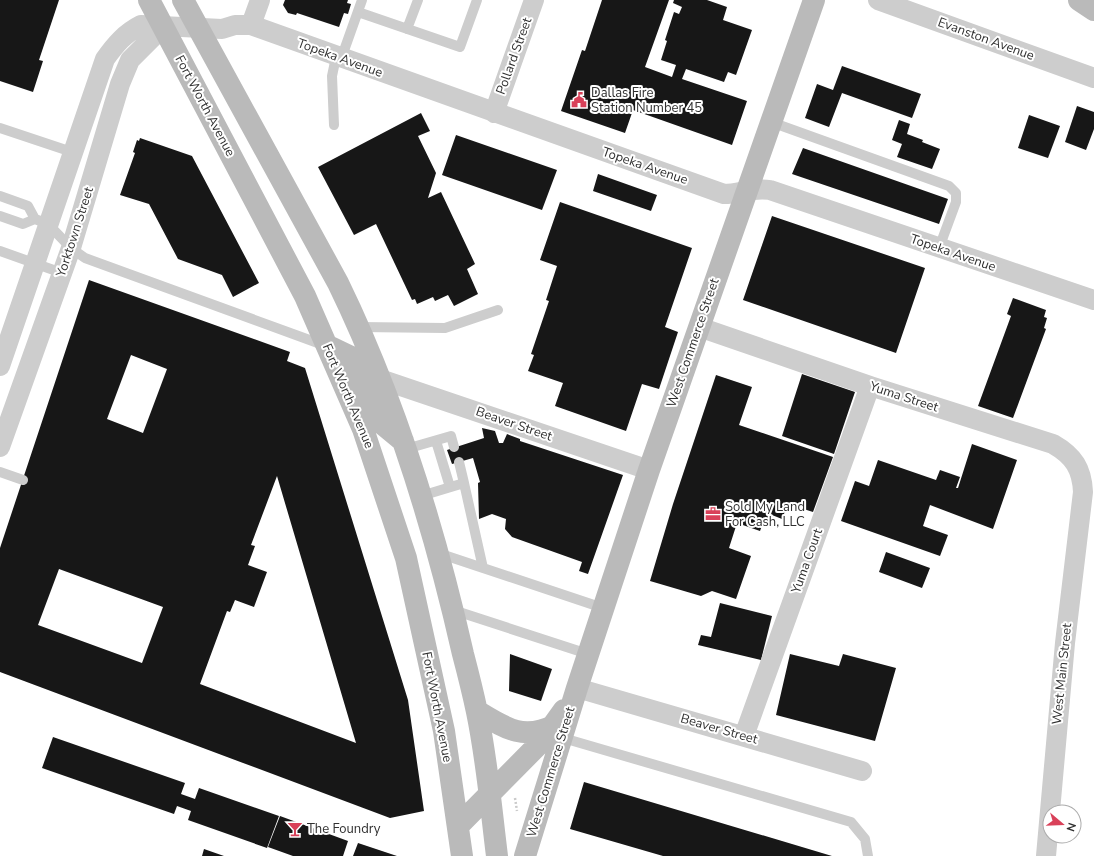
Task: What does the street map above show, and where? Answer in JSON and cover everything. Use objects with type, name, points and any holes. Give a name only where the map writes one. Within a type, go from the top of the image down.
[{"type":"main road","name":"Fort Worth Avenue","points":[[149,0],[305,296],[363,429],[406,558],[436,692],[459,824]]},
{"type":"main road","points":[[183,0],[338,283],[359,327],[405,445],[437,549],[477,712],[497,856]]},
{"type":"main road","name":"West Commerce Street","points":[[525,856],[559,731],[577,688],[649,470],[814,0]]},
{"type":"main road","points":[[1079,0],[1094,10]]},
{"type":"main road","points":[[328,346],[353,358],[380,422],[405,445]]},
{"type":"main road","points":[[406,558],[437,549]]},
{"type":"main road","points":[[436,692],[470,683]]},
{"type":"main road","points":[[477,712],[503,727],[528,734],[543,731],[559,731]]},
{"type":"main road","name":"West Commerce Street","points":[[459,824],[489,792],[528,756],[559,731]]},
{"type":"main road","points":[[459,824],[462,856]]},
{"type":"street","points":[[251,25],[260,0]]},
{"type":"street","name":"Pollard Street","points":[[494,113],[534,0]]},
{"type":"street","name":"Evanston Avenue","points":[[878,0],[1094,78]]},
{"type":"street","points":[[0,366],[35,264],[42,222],[72,152],[105,59],[118,41],[132,29],[141,25],[198,28]]},
{"type":"street","name":"Topeka Avenue","points":[[198,28],[222,29],[235,25],[251,25],[338,58],[724,194],[734,194],[757,188],[770,190],[1094,300]]},
{"type":"street","name":"Yorktown Street","points":[[0,447],[71,248],[120,84],[130,60],[163,27]]},
{"type":"street","name":"Yuma Street","points":[[699,326],[870,386],[1053,444],[1065,451],[1076,464],[1082,476],[1083,492]]},
{"type":"street","name":"Beaver Street","points":[[380,378],[649,470]]},
{"type":"street","name":"Yuma Court","points":[[744,736],[870,386]]},
{"type":"street","name":"West Main Street","points":[[1046,856],[1064,650],[1083,492]]},
{"type":"street","name":"Beaver Street","points":[[577,688],[862,771]]},
{"type":"lane","points":[[334,125],[332,76],[362,0]]},
{"type":"lane","points":[[408,29],[418,0]]},
{"type":"lane","points":[[358,12],[460,47],[477,0]]},
{"type":"lane","points":[[771,122],[949,186],[956,193],[956,202],[939,248]]},
{"type":"lane","points":[[0,128],[72,152]]},
{"type":"lane","points":[[0,196],[28,206],[42,222],[71,248],[85,258],[328,346]]},
{"type":"lane","points":[[0,216],[23,224],[42,222]]},
{"type":"lane","points":[[0,251],[62,273]]},
{"type":"lane","points":[[359,327],[445,328],[498,310]]},
{"type":"lane","points":[[405,445],[436,441],[451,436],[454,447]]},
{"type":"lane","points":[[436,441],[450,487]]},
{"type":"lane","points":[[459,462],[483,568]]},
{"type":"lane","points":[[0,472],[23,480]]},
{"type":"lane","points":[[421,496],[464,483]]},
{"type":"lane","points":[[437,549],[483,568],[603,608]]},
{"type":"lane","points":[[453,610],[588,654]]},
{"type":"lane","points":[[559,731],[851,822],[865,839],[868,856]]},
{"type":"path","points":[[514,794],[518,814]]},
{"type":"building","points":[[0,0],[59,0],[39,60],[43,61],[33,92],[0,81]]},
{"type":"building","points":[[285,0],[348,0],[347,3],[351,4],[348,14],[344,13],[339,27],[297,13],[296,15],[288,13],[283,5]]},
{"type":"building","points":[[602,0],[669,0],[645,67],[672,77],[676,65],[661,60],[667,41],[665,40],[674,12],[679,14],[682,7],[673,3],[674,0],[707,0],[727,7],[723,20],[752,30],[736,75],[728,72],[724,82],[686,69],[682,79],[747,101],[732,145],[633,110],[625,133],[561,111],[582,50],[585,51]]},
{"type":"building","points":[[842,66],[921,94],[912,118],[842,93],[829,127],[805,118],[817,84],[833,90]]},
{"type":"building","points":[[1077,106],[1094,112],[1094,129],[1086,150],[1065,142]]},
{"type":"building","points":[[421,113],[430,131],[418,136],[436,173],[428,198],[441,192],[475,264],[467,269],[478,294],[454,306],[448,295],[435,301],[433,297],[417,304],[415,299],[412,300],[376,224],[354,235],[318,167]]},
{"type":"building","points":[[1029,115],[1060,126],[1048,158],[1018,148]]},
{"type":"building","points":[[899,120],[910,124],[907,134],[940,149],[932,169],[897,157],[902,144],[892,140]]},
{"type":"building","points":[[456,135],[557,170],[542,210],[442,175]]},
{"type":"building","points":[[140,138],[192,156],[259,283],[233,297],[222,275],[178,259],[149,204],[120,195],[135,153],[133,152],[137,140],[139,141]]},
{"type":"building","points":[[803,148],[948,199],[939,224],[792,174]]},
{"type":"building","points":[[598,174],[657,195],[651,211],[593,191]]},
{"type":"building","points":[[560,202],[692,248],[665,327],[678,332],[659,389],[642,384],[626,431],[555,406],[563,383],[528,371],[534,355],[531,354],[549,301],[546,300],[557,266],[540,260]]},
{"type":"building","points":[[772,216],[925,268],[896,353],[743,300]]},
{"type":"building","points":[[89,280],[290,352],[287,361],[305,368],[408,700],[424,811],[390,818],[0,672],[0,548]],"holes":[[[131,355],[167,369],[143,433],[107,419]],[[277,476],[356,743],[200,684],[227,611],[230,612],[235,600],[254,607],[267,572],[248,565],[255,546],[251,545]],[[59,569],[163,607],[142,663],[38,625]]]},
{"type":"building","points":[[1013,298],[1046,310],[1044,317],[1047,318],[1044,328],[1046,329],[1013,418],[978,406],[1011,316],[1007,314]]},
{"type":"building","points":[[802,374],[855,392],[834,454],[782,436]]},
{"type":"building","points":[[716,375],[752,387],[739,425],[833,457],[813,512],[788,504],[782,519],[772,515],[769,525],[763,523],[760,531],[737,523],[729,548],[751,556],[736,599],[712,591],[701,596],[650,581],[673,504]]},
{"type":"building","points":[[482,428],[495,431],[499,443],[503,443],[507,434],[520,439],[520,441],[623,475],[588,574],[579,571],[582,562],[512,537],[505,529],[506,519],[492,514],[479,519],[478,483],[480,482],[473,458],[452,464],[447,450],[484,438]]},
{"type":"building","points":[[972,444],[1017,460],[993,529],[930,505],[923,526],[948,535],[940,556],[841,521],[855,481],[869,486],[878,460],[936,480],[940,470],[960,477],[956,488],[958,488]]},
{"type":"building","points":[[886,552],[930,568],[922,588],[879,572]]},
{"type":"building","points":[[720,603],[772,616],[761,660],[698,645],[701,635],[711,637]]},
{"type":"building","points":[[510,654],[552,669],[541,701],[509,691]]},
{"type":"building","points":[[790,654],[839,666],[843,654],[896,668],[875,741],[776,715]]},
{"type":"building","points":[[53,737],[185,783],[181,794],[195,799],[199,788],[279,816],[267,848],[188,820],[191,811],[177,806],[174,814],[42,768]]},
{"type":"building","points":[[584,782],[832,856],[663,856],[570,829]]},
{"type":"building","name":"The Foundry","points":[[280,816],[348,841],[343,856],[293,856],[268,847]]},
{"type":"building","points":[[358,843],[397,856],[353,856]]},
{"type":"building","points":[[204,849],[224,856],[202,856]]},
{"type":"place","name":"Dallas Fire Station Number 45","points":[[579,100]]},
{"type":"place","name":"Sold My Land For Cash, LLC","points":[[713,514]]},
{"type":"place","name":"The Foundry","points":[[295,829]]}]
